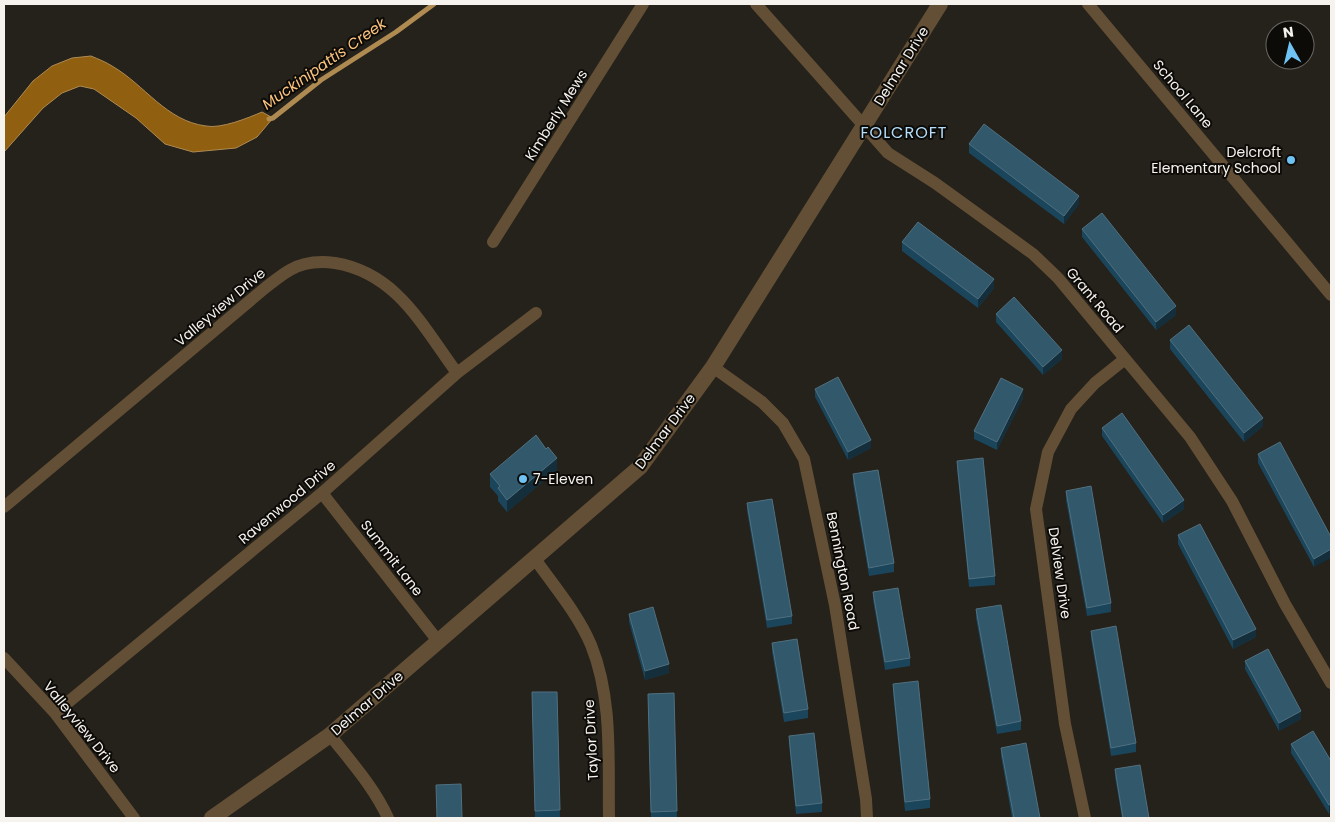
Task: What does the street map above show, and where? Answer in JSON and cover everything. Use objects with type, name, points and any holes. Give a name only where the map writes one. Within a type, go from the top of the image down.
[{"type":"street","name":"Kimberly Mews","points":[[493,242],[643,4]]},
{"type":"street","name":"Grant Road","points":[[756,4],[888,153],[935,183],[1033,254],[1058,278],[1190,437],[1232,501],[1285,604],[1331,680]]},
{"type":"street","name":"Delmar Drive","points":[[212,818],[330,735],[640,467],[714,367],[940,4]]},
{"type":"street","name":"School Lane","points":[[1088,4],[1331,295]]},
{"type":"street","name":"Valleyview Drive","points":[[4,507],[265,288],[290,270],[313,262],[328,262],[357,268],[377,278],[394,290],[457,373]]},
{"type":"street","name":"Ravenwood Drive","points":[[56,713],[322,493],[457,373],[536,313]]},
{"type":"street","name":"Delview Drive","points":[[1085,818],[1065,724],[1036,509],[1048,452],[1071,409],[1095,384],[1125,359]]},
{"type":"street","name":"Bennington Road","points":[[714,367],[762,402],[783,423],[804,459],[835,606],[866,799],[867,818]]},
{"type":"street","name":"Summit Lane","points":[[322,493],[438,641]]},
{"type":"street","name":"Taylor Drive","points":[[535,559],[582,626],[597,663],[606,701],[609,818]]},
{"type":"street","name":"Valleyview Drive","points":[[4,658],[56,713],[134,818]]},
{"type":"street","points":[[330,735],[368,783],[388,818]]},
{"type":"shaded area","points":[[91,56],[107,63],[124,74],[167,110],[192,123],[212,127],[219,126],[262,112],[273,118],[257,137],[236,148],[193,152],[165,144],[136,118],[94,89],[80,86],[62,93],[43,108],[4,152],[4,117],[33,81],[52,66],[72,58]]},
{"type":"building","points":[[984,124],[1079,196],[1064,216],[969,144]]},
{"type":"building","points":[[1102,213],[1176,306],[1156,322],[1082,229]]},
{"type":"building","points":[[918,222],[994,279],[978,299],[902,242]]},
{"type":"building","points":[[1014,297],[1062,350],[1043,367],[996,314]]},
{"type":"building","points":[[1189,325],[1263,418],[1244,433],[1170,340]]},
{"type":"building","points":[[838,377],[871,440],[848,452],[815,389]]},
{"type":"building","points":[[1001,378],[1023,389],[997,442],[974,431]]},
{"type":"building","points":[[1122,413],[1184,500],[1163,515],[1102,428]]},
{"type":"building","points":[[536,435],[546,449],[548,447],[557,458],[507,500],[498,488],[500,486],[490,474]]},
{"type":"building","points":[[1280,442],[1331,537],[1331,549],[1314,559],[1258,454]]},
{"type":"building","points":[[983,458],[995,576],[969,579],[957,461]]},
{"type":"building","points":[[878,470],[894,563],[869,568],[853,474]]},
{"type":"building","points":[[1091,486],[1111,603],[1087,608],[1066,491]]},
{"type":"building","points":[[772,499],[792,616],[767,620],[747,503]]},
{"type":"building","points":[[1200,524],[1256,629],[1233,640],[1178,535]]},
{"type":"building","points":[[898,588],[910,658],[885,662],[873,592]]},
{"type":"building","points":[[1001,605],[1021,721],[997,726],[976,609]]},
{"type":"building","points":[[653,607],[669,664],[645,671],[629,614]]},
{"type":"building","points":[[1116,626],[1136,743],[1111,748],[1091,631]]},
{"type":"building","points":[[797,639],[808,709],[784,713],[772,643]]},
{"type":"building","points":[[1268,649],[1301,711],[1279,723],[1245,661]]},
{"type":"building","points":[[918,681],[930,799],[905,802],[893,684]]},
{"type":"building","points":[[532,692],[557,692],[560,810],[535,811]]},
{"type":"building","points":[[674,693],[677,811],[651,812],[648,694]]},
{"type":"building","points":[[1313,731],[1331,761],[1331,804],[1329,805],[1291,744]]},
{"type":"building","points":[[814,733],[822,803],[796,806],[789,736]]},
{"type":"building","points":[[1026,743],[1040,818],[1014,818],[1001,748]]},
{"type":"building","points":[[1140,765],[1149,818],[1123,818],[1115,769]]},
{"type":"building","points":[[461,784],[462,818],[437,818],[436,785]]},
{"type":"waterway","name":"Muckinipattis Creek","points":[[269,119],[273,118],[321,80],[396,32],[434,4]]},
{"type":"place","name":"Delcroft Elementary School","points":[[1291,160]]},
{"type":"place","name":"7-Eleven","points":[[523,479]]},
{"type":"district","name":"FOLCROFT","points":[[904,132]]}]
